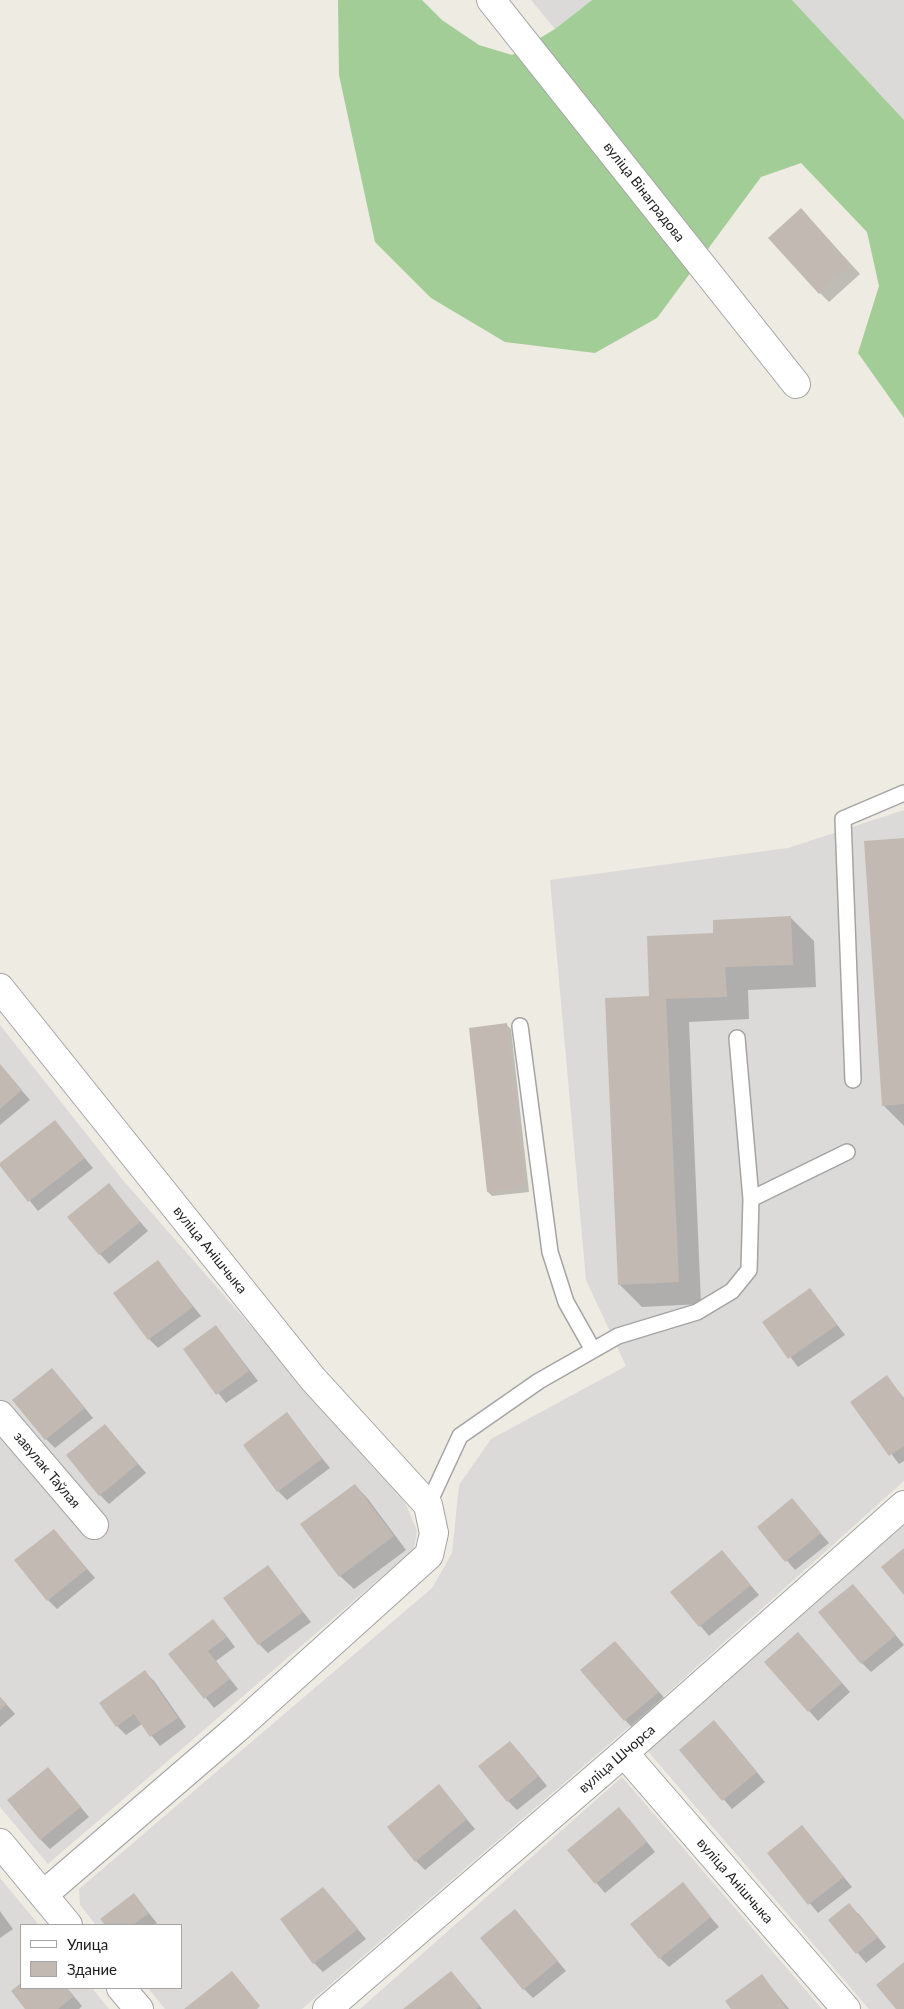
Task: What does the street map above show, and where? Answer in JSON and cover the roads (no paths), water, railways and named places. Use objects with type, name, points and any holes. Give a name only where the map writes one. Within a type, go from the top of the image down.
[{"type":"street","name":"вуліца Вінаградова","points":[[491,0],[796,384]]},
{"type":"street","name":"вуліца Анішчыка","points":[[0,988],[313,1379],[428,1505]]},
{"type":"street","name":"завулак Таўлая","points":[[0,1415],[94,1525]]},
{"type":"street","points":[[43,1895],[235,1730],[429,1555],[434,1533],[428,1505]]},
{"type":"street","name":"вуліца Шчорса","points":[[327,2009],[624,1753],[904,1505]]},
{"type":"street","name":"вуліца Анішчыка","points":[[624,1753],[846,2009]]},
{"type":"street","points":[[0,1843],[67,1924]]},
{"type":"street","points":[[122,1989],[139,2009]]},
{"type":"lane","points":[[853,1080],[843,819],[904,792]]},
{"type":"lane","points":[[520,1026],[550,1252],[566,1302],[593,1350]]},
{"type":"lane","points":[[428,1505],[460,1436],[539,1381],[618,1336],[697,1312],[732,1291],[749,1270],[751,1199],[737,1038]]},
{"type":"lane","points":[[751,1199],[847,1152]]}]
